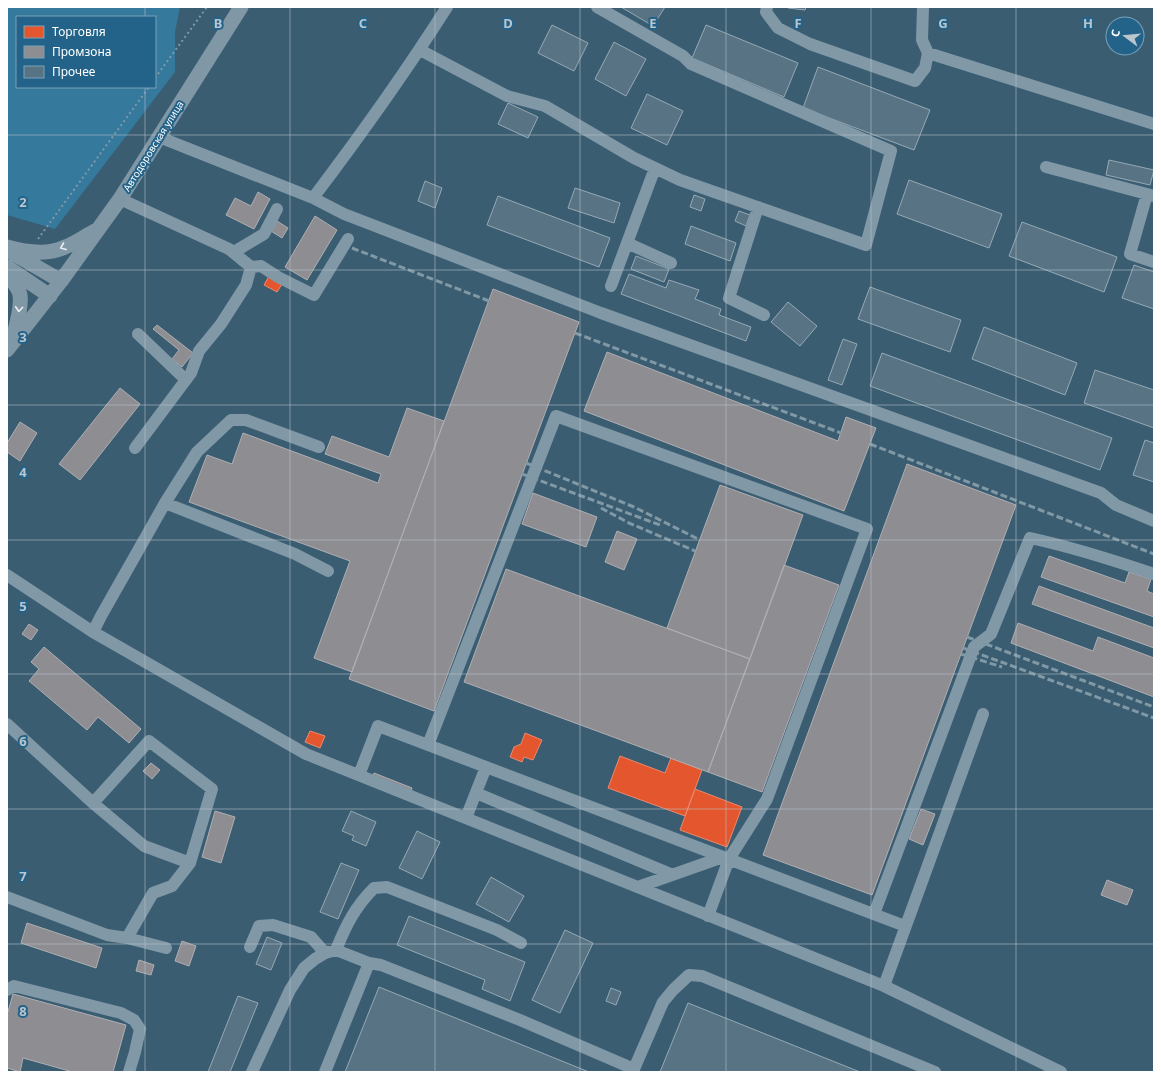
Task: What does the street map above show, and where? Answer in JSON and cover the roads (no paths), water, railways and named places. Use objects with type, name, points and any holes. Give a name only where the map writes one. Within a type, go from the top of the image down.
[{"type":"main road","name":"Автодоровская улица","points":[[8,348],[61,282],[120,199],[241,7]]},
{"type":"main road","points":[[7,248],[28,252],[48,252],[64,248],[98,229]]},
{"type":"main road","points":[[7,248],[61,282]]},
{"type":"main road","points":[[7,267],[50,296]]},
{"type":"main road","points":[[7,274],[20,295],[18,323],[8,348]]},
{"type":"lane","points":[[313,198],[365,129],[420,50],[447,7]]},
{"type":"lane","points":[[420,50],[507,96],[544,106],[634,158],[680,180],[866,245],[891,151],[691,64],[683,56],[597,7]]},
{"type":"lane","points":[[767,7],[766,12],[778,28],[810,44],[916,81],[925,68],[928,53],[922,40],[923,7]]},
{"type":"lane","points":[[928,53],[1154,124]]},
{"type":"lane","points":[[159,137],[313,198],[344,214],[600,313],[1100,494],[1116,505],[1154,521]]},
{"type":"lane","points":[[1046,167],[1151,195],[1130,254],[1154,262]]},
{"type":"lane","points":[[611,286],[656,168]]},
{"type":"lane","points":[[120,199],[229,249],[251,267],[261,266],[278,277],[314,295],[348,239]]},
{"type":"lane","points":[[758,207],[729,298],[764,315]]},
{"type":"lane","points":[[234,252],[264,234],[277,209]]},
{"type":"lane","points":[[627,243],[671,263]]},
{"type":"lane","points":[[135,448],[191,373],[200,351],[221,324],[246,285],[251,267]]},
{"type":"lane","points":[[138,334],[186,380]]},
{"type":"lane","points":[[428,745],[556,416],[867,529],[767,799],[726,858],[708,916]]},
{"type":"lane","points":[[93,632],[165,503],[197,452],[231,420],[246,420],[319,447]]},
{"type":"lane","points":[[165,503],[295,554],[328,571]]},
{"type":"lane","points":[[874,914],[974,647],[991,634],[1030,538],[1058,544],[1154,574]]},
{"type":"lane","points":[[7,575],[93,632],[306,754],[884,986],[1062,1072]]},
{"type":"lane","points":[[884,986],[983,714]]},
{"type":"lane","points":[[7,724],[93,803],[144,846],[190,863]]},
{"type":"lane","points":[[358,775],[378,726],[905,926]]},
{"type":"lane","points":[[93,803],[149,741],[212,789],[190,863],[172,886],[152,893],[127,938]]},
{"type":"lane","points":[[466,818],[486,767]]},
{"type":"lane","points":[[476,793],[673,875]]},
{"type":"lane","points":[[638,887],[726,858]]},
{"type":"lane","points":[[252,1072],[290,990],[304,968],[315,959],[331,951],[346,924],[362,900],[374,888],[387,887],[490,927],[521,943]]},
{"type":"lane","points":[[7,897],[107,935],[127,938],[166,948]]},
{"type":"lane","points":[[250,947],[259,926],[273,925],[311,937],[331,951],[381,965],[520,1020],[633,1070],[663,1002],[689,976],[702,976],[935,1072]]},
{"type":"lane","points":[[324,1072],[369,962]]},
{"type":"lane","points":[[7,990],[14,986],[121,1013],[134,1020],[140,1029],[129,1072]]},
{"type":"railway","points":[[352,248],[489,301]]},
{"type":"railway","points":[[575,333],[841,433]]},
{"type":"railway","points":[[870,444],[1154,554]]},
{"type":"railway","points":[[526,463],[634,507],[700,540]]},
{"type":"railway","points":[[522,474],[660,525]]},
{"type":"railway","points":[[601,508],[629,523],[695,551]]},
{"type":"railway","points":[[967,637],[1154,707]]},
{"type":"railway","points":[[963,648],[1154,718]]},
{"type":"railway","points":[[961,654],[1002,667]]}]
